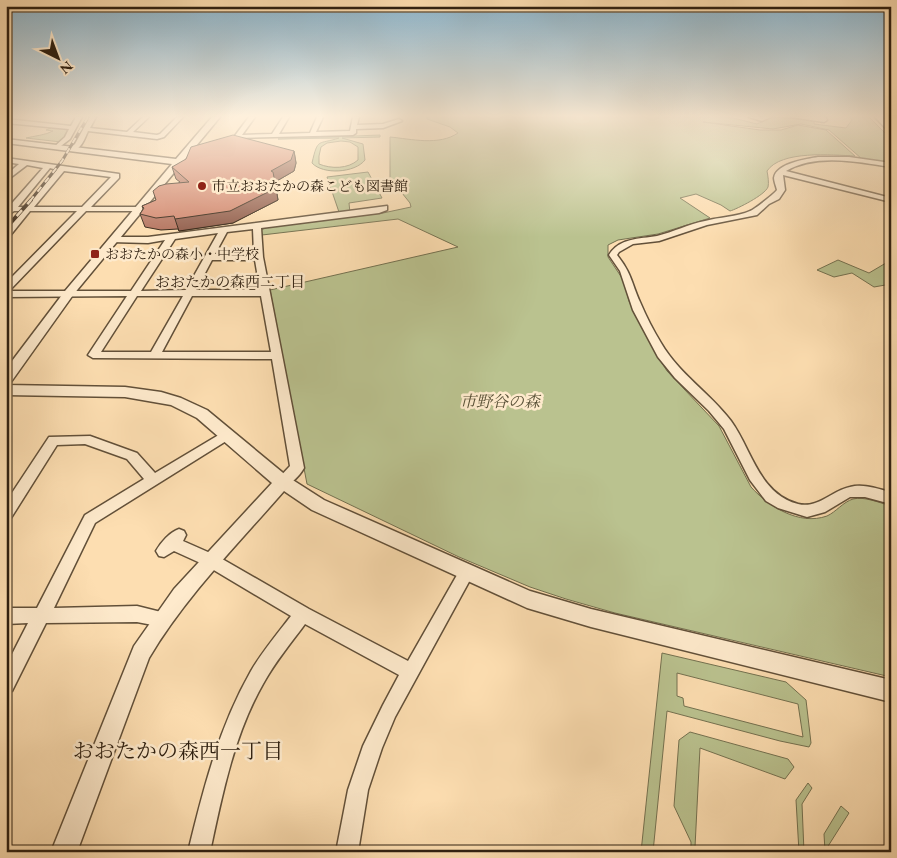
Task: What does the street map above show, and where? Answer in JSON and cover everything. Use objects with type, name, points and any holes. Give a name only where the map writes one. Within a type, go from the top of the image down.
[{"type":"street","points":[[138,157],[178,162]]},
{"type":"street","points":[[6,379],[70,293],[182,157]]},
{"type":"street","points":[[6,160],[115,175],[6,289]]},
{"type":"street","points":[[891,165],[848,160],[816,160],[791,165],[780,172],[778,178],[781,190],[776,197],[766,202],[754,213],[705,223],[659,238],[630,242],[616,250],[613,255],[626,274],[634,301],[664,357],[677,374],[726,424],[735,438],[754,480],[764,492],[787,506],[810,511],[821,509],[840,496],[851,492],[863,492],[891,498]]},
{"type":"street","points":[[6,179],[26,162]]},
{"type":"street","points":[[9,212],[49,165]]},
{"type":"street","points":[[6,235],[63,167]]},
{"type":"street","points":[[780,172],[891,200]]},
{"type":"street","points":[[9,212],[30,208],[140,209]]},
{"type":"street","points":[[114,240],[148,240],[224,231],[370,213],[384,208]]},
{"type":"street","points":[[64,852],[141,653],[181,595],[282,482],[297,468],[259,257],[256,226]]},
{"type":"street","points":[[154,356],[224,231]]},
{"type":"street","points":[[172,237],[93,354],[276,356]]},
{"type":"street","points":[[210,257],[259,257]]},
{"type":"street","points":[[6,294],[266,293]]},
{"type":"street","points":[[6,390],[125,392],[176,401],[202,414],[282,482],[336,514],[526,599],[572,613],[891,691]]},
{"type":"street","points":[[6,685],[90,519],[226,435]]},
{"type":"street","points":[[6,514],[54,440],[86,439],[132,456],[153,480]]},
{"type":"street","points":[[172,543],[212,561],[303,614],[411,672]]},
{"type":"street","points":[[347,852],[358,790],[373,746],[389,711],[466,573]]},
{"type":"street","points":[[6,616],[137,614],[163,619]]},
{"type":"street","points":[[199,852],[218,772],[237,718],[257,678],[303,614]]},
{"type":"green space","points":[[314,157],[319,157],[319,164],[329,167],[349,165],[358,160],[358,157],[365,157],[365,160],[354,168],[339,171],[317,167],[312,163]]},
{"type":"green space","name":"市野谷の森","points":[[390,157],[795,157],[774,164],[767,171],[768,187],[766,190],[738,208],[730,211],[696,194],[680,198],[710,218],[658,234],[618,240],[608,245],[608,257],[624,281],[629,301],[667,371],[719,426],[751,487],[758,494],[785,512],[806,518],[827,516],[846,502],[857,498],[891,506],[891,677],[615,613],[566,599],[530,587],[459,557],[307,484],[270,290],[458,247],[398,219],[262,235],[261,230],[269,226],[383,213],[411,207],[410,203],[390,178]]},
{"type":"green space","name":"市野谷の森","points":[[860,157],[891,157],[891,164]]},
{"type":"green space","points":[[368,172],[382,198],[349,203],[350,213],[340,215],[327,177]]},
{"type":"green space","points":[[838,260],[869,273],[891,260],[891,284],[874,287],[852,273],[834,277],[817,270]]},
{"type":"green space","points":[[662,653],[786,682],[806,700],[811,743],[809,747],[667,711],[653,852],[641,852]],"holes":[[[677,673],[798,704],[803,737],[684,706],[683,698],[677,696]]]},
{"type":"green space","points":[[690,732],[788,759],[794,767],[785,779],[700,748],[695,847],[706,852],[691,852],[691,842],[674,806],[679,740]]},
{"type":"green space","points":[[808,783],[812,788],[802,804],[804,852],[799,852],[796,800]]},
{"type":"green space","points":[[841,806],[849,813],[825,851],[824,834]]},
{"type":"building","points":[[187,157],[292,157],[291,160],[271,171],[273,172],[276,188],[230,211],[175,219],[174,216],[156,218],[140,214],[144,208],[142,206],[156,200],[153,191],[159,186],[189,182],[172,167]]},
{"type":"railway","points":[[30,201],[64,157]]},
{"type":"railway","points":[[6,228],[31,200]]},
{"type":"place","name":"市立おおたかの森こども図書館","points":[[202,186]]},
{"type":"place","name":"おおたかの森小・中学校","points":[[95,254]]},
{"type":"district","name":"おおたかの森西二丁目","points":[[230,282]]},
{"type":"district","name":"おおたかの森西一丁目","points":[[178,751]]}]
